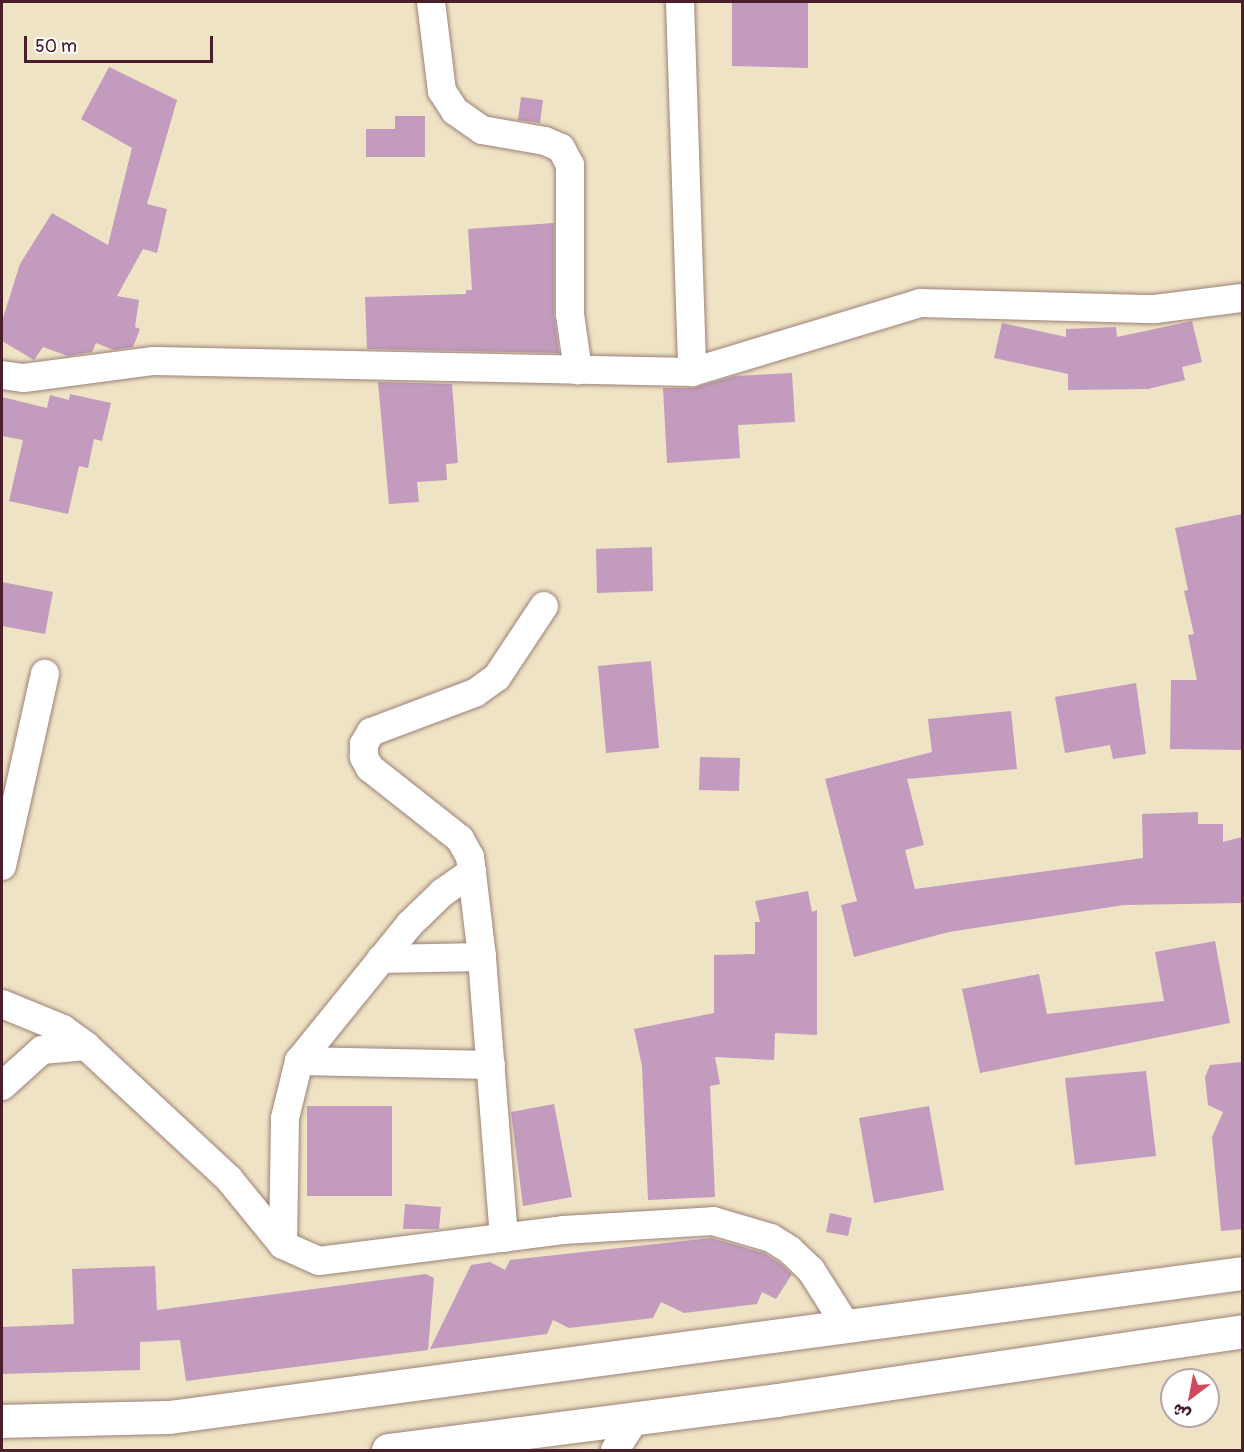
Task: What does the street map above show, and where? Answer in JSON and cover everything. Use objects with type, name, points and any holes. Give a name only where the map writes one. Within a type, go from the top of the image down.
[{"type":"main road","points":[[2,1421],[169,1417],[1242,1273]]},
{"type":"main road","points":[[388,1450],[637,1416],[777,1400],[1242,1331]]},
{"type":"street","points":[[431,2],[442,91],[454,111],[482,130],[545,141],[561,148],[570,165],[570,314],[578,370]]},
{"type":"street","points":[[680,2],[692,372]]},
{"type":"street","points":[[2,375],[24,378],[154,361],[692,372],[920,303],[1155,309],[1242,298]]},
{"type":"street","points":[[504,1238],[482,957],[472,872],[460,839],[370,768],[364,757],[364,744],[371,732],[475,693],[497,677],[543,606]]},
{"type":"street","points":[[2,866],[45,674]]},
{"type":"street","points":[[283,1245],[285,1118],[299,1060],[381,959],[442,893],[472,872]]},
{"type":"street","points":[[381,959],[482,957]]},
{"type":"street","points":[[2,1004],[63,1029],[86,1046],[229,1179],[283,1245],[320,1261],[504,1238],[713,1221],[771,1238],[790,1250],[811,1270],[847,1327]]},
{"type":"street","points":[[2,1086],[42,1050],[86,1046]]},
{"type":"street","points":[[299,1060],[491,1065]]},
{"type":"street","points":[[615,1450],[637,1416]]},
{"type":"building","points":[[732,2],[808,2],[808,68],[732,66]]},
{"type":"building","points":[[109,67],[177,100],[147,204],[167,209],[157,253],[143,249],[117,296],[139,300],[135,327],[140,329],[133,347],[114,350],[96,343],[92,352],[68,356],[43,347],[34,360],[2,341],[2,321],[20,264],[52,213],[108,245],[132,148],[81,119]]},
{"type":"building","points":[[521,97],[543,100],[540,123],[518,120]]},
{"type":"building","points":[[395,116],[425,116],[425,157],[366,157],[366,129],[395,129]]},
{"type":"building","points":[[554,223],[554,314],[559,353],[367,349],[365,297],[466,294],[466,290],[472,290],[468,229]]},
{"type":"building","points":[[1192,321],[1202,362],[1182,367],[1185,380],[1148,389],[1068,390],[1068,374],[994,358],[1002,323],[1066,337],[1066,329],[1116,327],[1117,337]]},
{"type":"building","points":[[792,373],[795,422],[738,425],[740,458],[667,463],[663,388],[693,388],[735,376]]},
{"type":"building","points":[[378,382],[452,384],[458,463],[446,464],[447,480],[417,482],[419,502],[389,504]]},
{"type":"building","points":[[70,394],[111,403],[102,441],[94,439],[88,468],[79,466],[68,514],[9,501],[23,440],[2,436],[2,397],[47,408],[50,395],[69,400]]},
{"type":"building","points":[[1242,514],[1242,750],[1170,749],[1171,680],[1197,680],[1188,635],[1194,634],[1184,591],[1188,590],[1175,528]]},
{"type":"building","points":[[652,547],[653,591],[597,593],[596,549]]},
{"type":"building","points":[[2,582],[53,592],[45,634],[2,626]]},
{"type":"building","points":[[651,661],[659,748],[606,753],[598,666]]},
{"type":"building","points":[[1136,683],[1146,754],[1113,759],[1110,745],[1065,753],[1055,697]]},
{"type":"building","points":[[1011,711],[1017,769],[907,779],[924,845],[905,850],[915,889],[1143,858],[1142,814],[1198,812],[1198,824],[1223,824],[1223,842],[1242,837],[1242,903],[1124,905],[949,932],[854,957],[841,905],[857,901],[825,779],[932,752],[928,719]]},
{"type":"building","points":[[700,757],[740,758],[739,791],[699,790]]},
{"type":"building","points":[[808,891],[812,912],[817,910],[817,1035],[775,1033],[774,1060],[715,1057],[720,1084],[710,1086],[715,1197],[648,1200],[642,1066],[634,1029],[714,1013],[714,955],[755,954],[755,922],[760,922],[755,901]]},
{"type":"building","points":[[1215,941],[1230,1023],[980,1073],[962,989],[1039,974],[1047,1014],[1164,1001],[1155,952]]},
{"type":"building","points":[[1242,1062],[1242,1229],[1221,1231],[1212,1137],[1223,1112],[1208,1105],[1205,1077],[1210,1065]]},
{"type":"building","points":[[1146,1071],[1156,1156],[1075,1165],[1065,1078]]},
{"type":"building","points":[[554,1104],[572,1197],[523,1206],[511,1112]]},
{"type":"building","points":[[307,1106],[392,1106],[392,1196],[307,1196]]},
{"type":"building","points":[[929,1106],[944,1190],[874,1203],[859,1118]]},
{"type":"building","points":[[405,1204],[441,1207],[439,1229],[403,1229]]},
{"type":"building","points":[[830,1213],[852,1218],[848,1236],[826,1232]]},
{"type":"building","points":[[711,1238],[764,1253],[792,1274],[776,1299],[762,1292],[757,1304],[684,1313],[661,1302],[653,1318],[569,1328],[553,1320],[547,1334],[430,1349],[471,1265],[490,1262],[505,1270],[510,1260]]},
{"type":"building","points":[[155,1266],[157,1310],[426,1274],[434,1278],[428,1350],[186,1381],[180,1340],[140,1342],[140,1370],[2,1374],[2,1327],[74,1324],[72,1269]]}]
